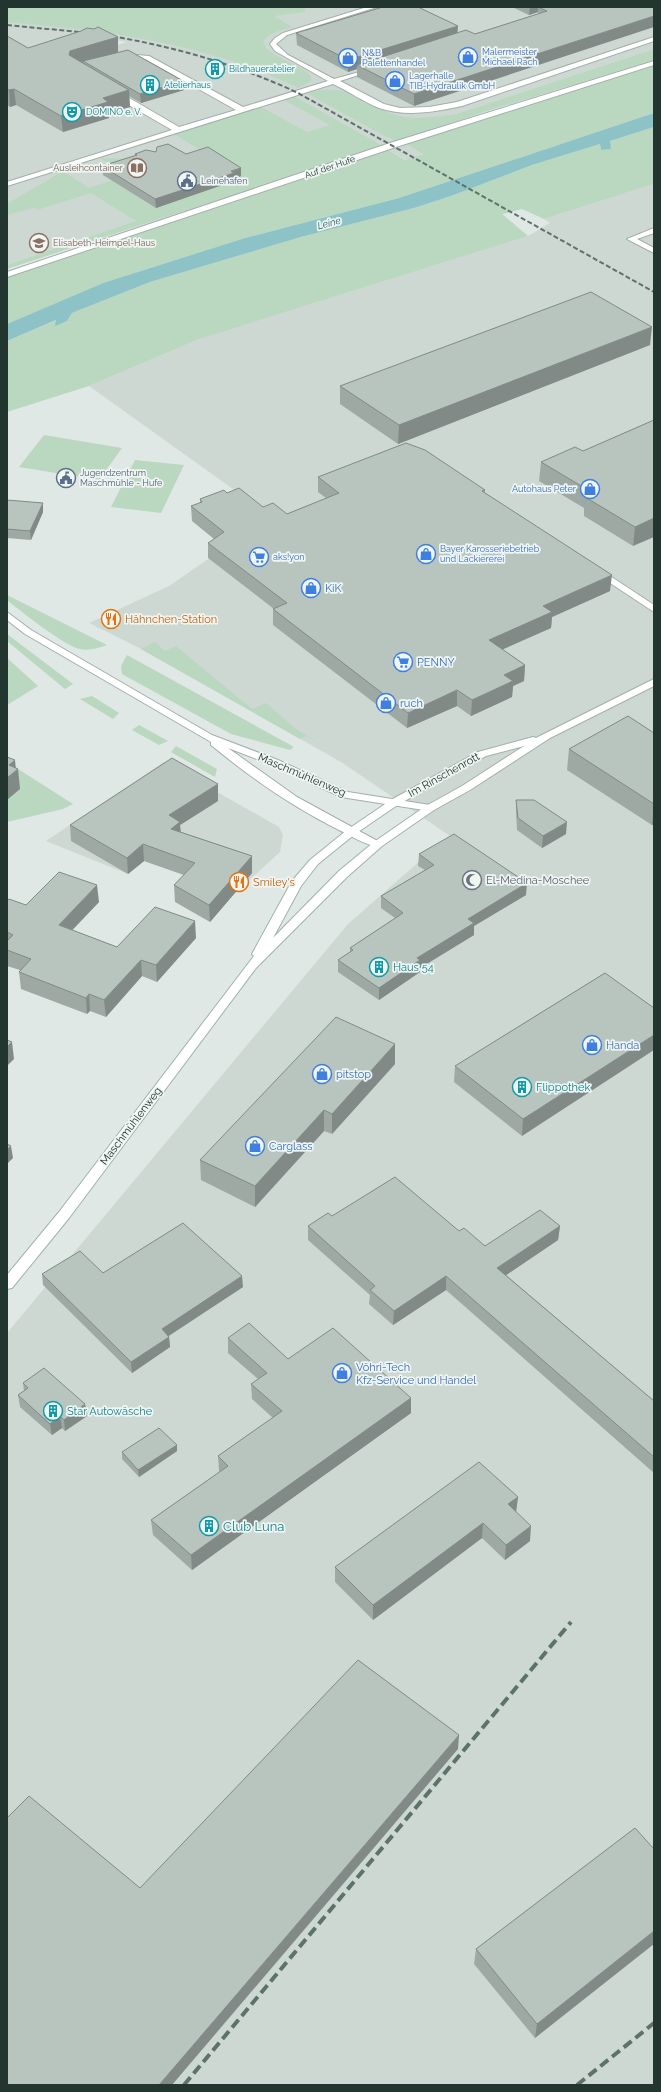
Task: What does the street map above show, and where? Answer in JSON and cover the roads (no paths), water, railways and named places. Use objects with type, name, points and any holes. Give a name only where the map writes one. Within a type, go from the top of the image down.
[{"type":"main road","points":[[374,7],[285,34],[277,39],[273,44],[277,50],[389,109],[413,112],[432,110],[459,104],[654,39]]},
{"type":"main road","points":[[118,57],[125,55],[147,57],[242,110]]},
{"type":"main road","name":"Auf der Hufe","points":[[7,275],[400,143],[654,63]]},
{"type":"main road","points":[[7,184],[379,67]]},
{"type":"main road","points":[[106,88],[178,130]]},
{"type":"main road","points":[[132,144],[143,150]]},
{"type":"main road","points":[[654,230],[631,239],[654,251]]},
{"type":"main road","points":[[589,565],[654,609]]},
{"type":"main road","name":"Maschmühlenweg","points":[[7,615],[28,632],[208,737],[274,762],[345,795],[430,808]]},
{"type":"main road","name":"Im Rinschenrott","points":[[430,808],[466,788],[546,736],[654,682]]},
{"type":"main road","name":"Im Rinschenrott","points":[[351,832],[395,802],[482,754],[546,736]]},
{"type":"main road","name":"Maschmühlenweg","points":[[208,737],[244,767],[305,807],[351,832],[378,844]]},
{"type":"main road","name":"Maschmühlenweg","points":[[7,1284],[64,1215],[252,965],[343,874],[378,844],[430,808]]},
{"type":"main road","name":"Maschmühlenweg","points":[[252,965],[296,884],[314,862],[351,832]]},
{"type":"water","name":"Leine","points":[[654,113],[654,127],[610,141],[611,149],[601,150],[600,144],[532,165],[451,196],[414,208],[301,237],[150,282],[72,313],[67,321],[55,326],[56,320],[7,341],[7,324],[103,283],[245,238],[399,198]]},
{"type":"railway","points":[[7,25],[89,33]]},
{"type":"railway","points":[[105,35],[130,39],[203,57],[251,73],[298,93],[654,292]]},
{"type":"railway","points":[[184,2085],[571,1622]]},
{"type":"railway","points":[[577,2085],[654,2023]]},
{"type":"place","name":"Malermeister Michael Rach","points":[[468,57]]},
{"type":"place","name":"N&B Palettenhandel","points":[[348,58]]},
{"type":"place","name":"Bildhaueratelier","points":[[215,69]]},
{"type":"place","name":"Lagerhalle TIB-Hydraulik GmbH","points":[[395,81]]},
{"type":"place","name":"Atelierhaus","points":[[150,85]]},
{"type":"place","name":"DOMINO e. V.","points":[[72,112]]},
{"type":"place","name":"Ausleihcontainer","points":[[137,168]]},
{"type":"place","name":"Leinehafen","points":[[187,181]]},
{"type":"place","name":"Elisabeth-Heimpel-Haus","points":[[39,243]]},
{"type":"place","name":"Jugendzentrum Maschmühle - Hufe","points":[[66,478]]},
{"type":"place","name":"Autohaus Peter","points":[[590,489]]},
{"type":"place","name":"Bayer Karosseriebetrieb und Lackiererei","points":[[426,554]]},
{"type":"place","name":"aks!yon","points":[[259,557]]},
{"type":"place","name":"KiK","points":[[311,588]]},
{"type":"place","name":"Hähnchen-Station","points":[[111,619]]},
{"type":"place","name":"PENNY","points":[[403,662]]},
{"type":"place","name":"ruch","points":[[386,703]]},
{"type":"place","name":"El-Medina-Moschee","points":[[472,880]]},
{"type":"place","name":"Smiley's","points":[[239,882]]},
{"type":"place","name":"Haus 54","points":[[379,967]]},
{"type":"place","name":"Handa","points":[[592,1045]]},
{"type":"place","name":"pitstop","points":[[322,1074]]},
{"type":"place","name":"Flippothek","points":[[522,1087]]},
{"type":"place","name":"Carglass","points":[[255,1146]]},
{"type":"place","name":"Vöhri-Tech Kfz-Service und Handel","points":[[342,1373]]},
{"type":"place","name":"Star Autowäsche","points":[[53,1411]]},
{"type":"place","name":"Club Luna","points":[[209,1526]]}]
